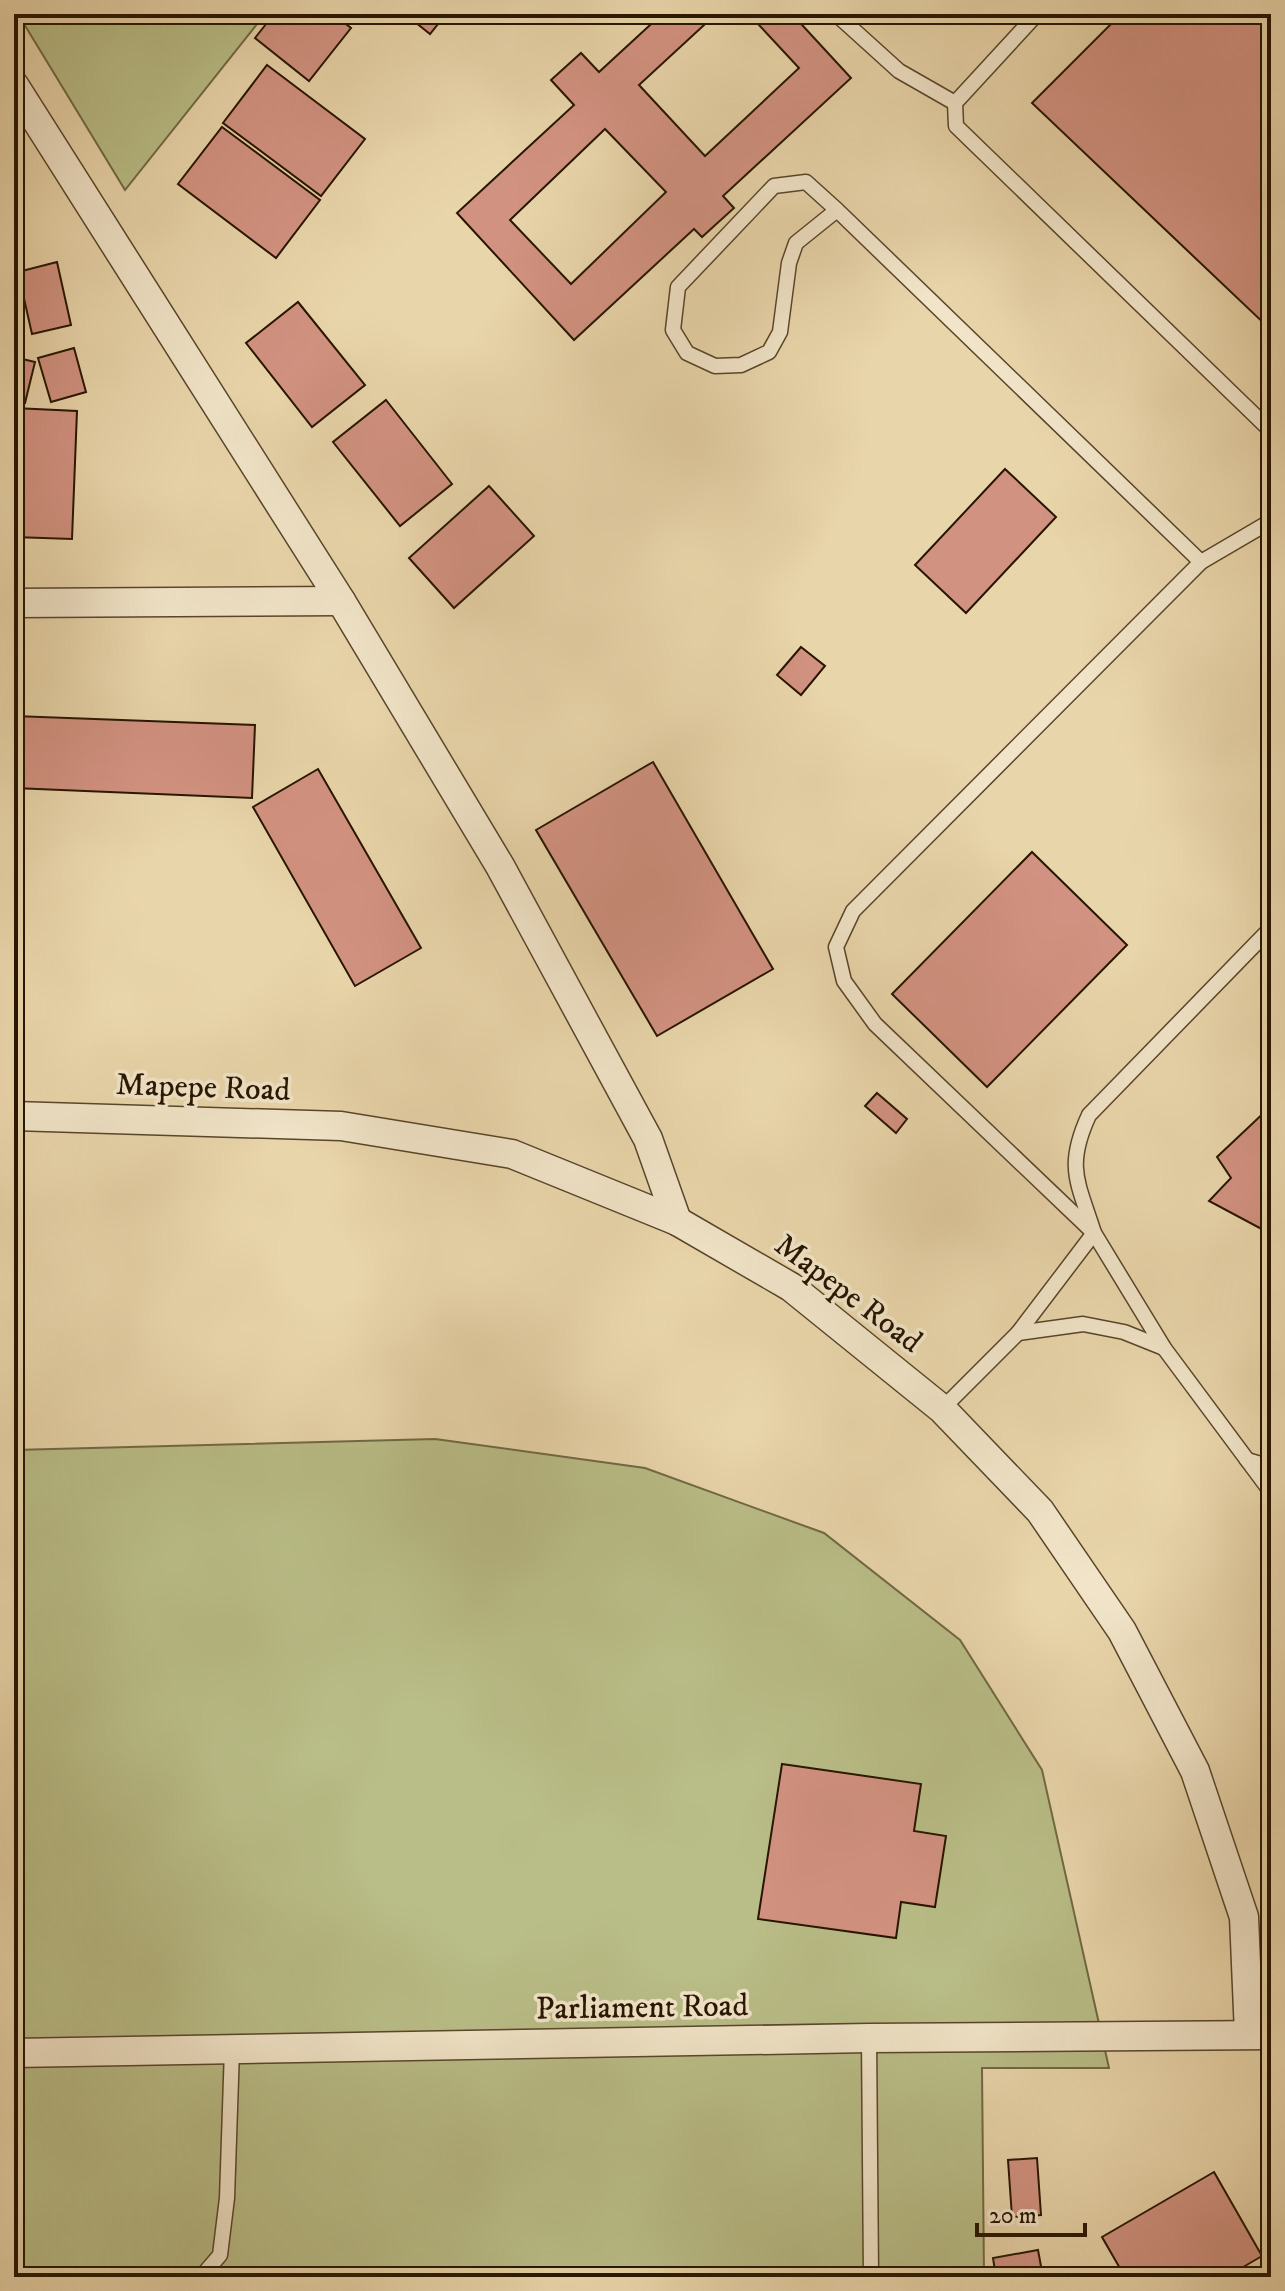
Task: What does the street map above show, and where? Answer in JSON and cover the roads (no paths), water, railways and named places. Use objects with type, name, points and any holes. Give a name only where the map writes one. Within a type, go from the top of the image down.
[{"type":"street","points":[[14,85],[341,601],[500,866],[648,1139],[677,1221]]},
{"type":"street","points":[[14,603],[341,601]]},
{"type":"street","name":"Mapepe Road","points":[[14,1116],[356,1129],[512,1154],[677,1221],[791,1287],[942,1409],[1040,1511],[1122,1631],[1195,1771],[1244,1917],[1260,2034]]},
{"type":"street","name":"Parliament Road","points":[[14,2053],[1260,2034]]},
{"type":"lane","points":[[836,14],[899,71],[955,103]]},
{"type":"lane","points":[[1037,14],[955,103],[956,126],[1271,431]]},
{"type":"lane","points":[[837,210],[796,243],[789,263],[780,332],[769,352],[741,365],[715,366],[687,353],[673,330],[678,287],[774,186],[806,182],[837,210],[1201,562]]},
{"type":"lane","points":[[1094,1233],[875,1024],[844,981],[836,947],[853,911],[1201,562],[1271,521]]},
{"type":"lane","points":[[1271,928],[1089,1115],[1078,1139],[1073,1167],[1094,1233],[1164,1348],[1271,1492]]},
{"type":"lane","points":[[942,1409],[1018,1333],[1094,1233]]},
{"type":"lane","points":[[1018,1333],[1083,1324],[1124,1332],[1164,1348]]},
{"type":"lane","points":[[1247,1460],[1271,1467]]},
{"type":"lane","points":[[869,2038],[871,2277]]},
{"type":"lane","points":[[201,2277],[220,2255],[227,2198],[232,2049]]}]
